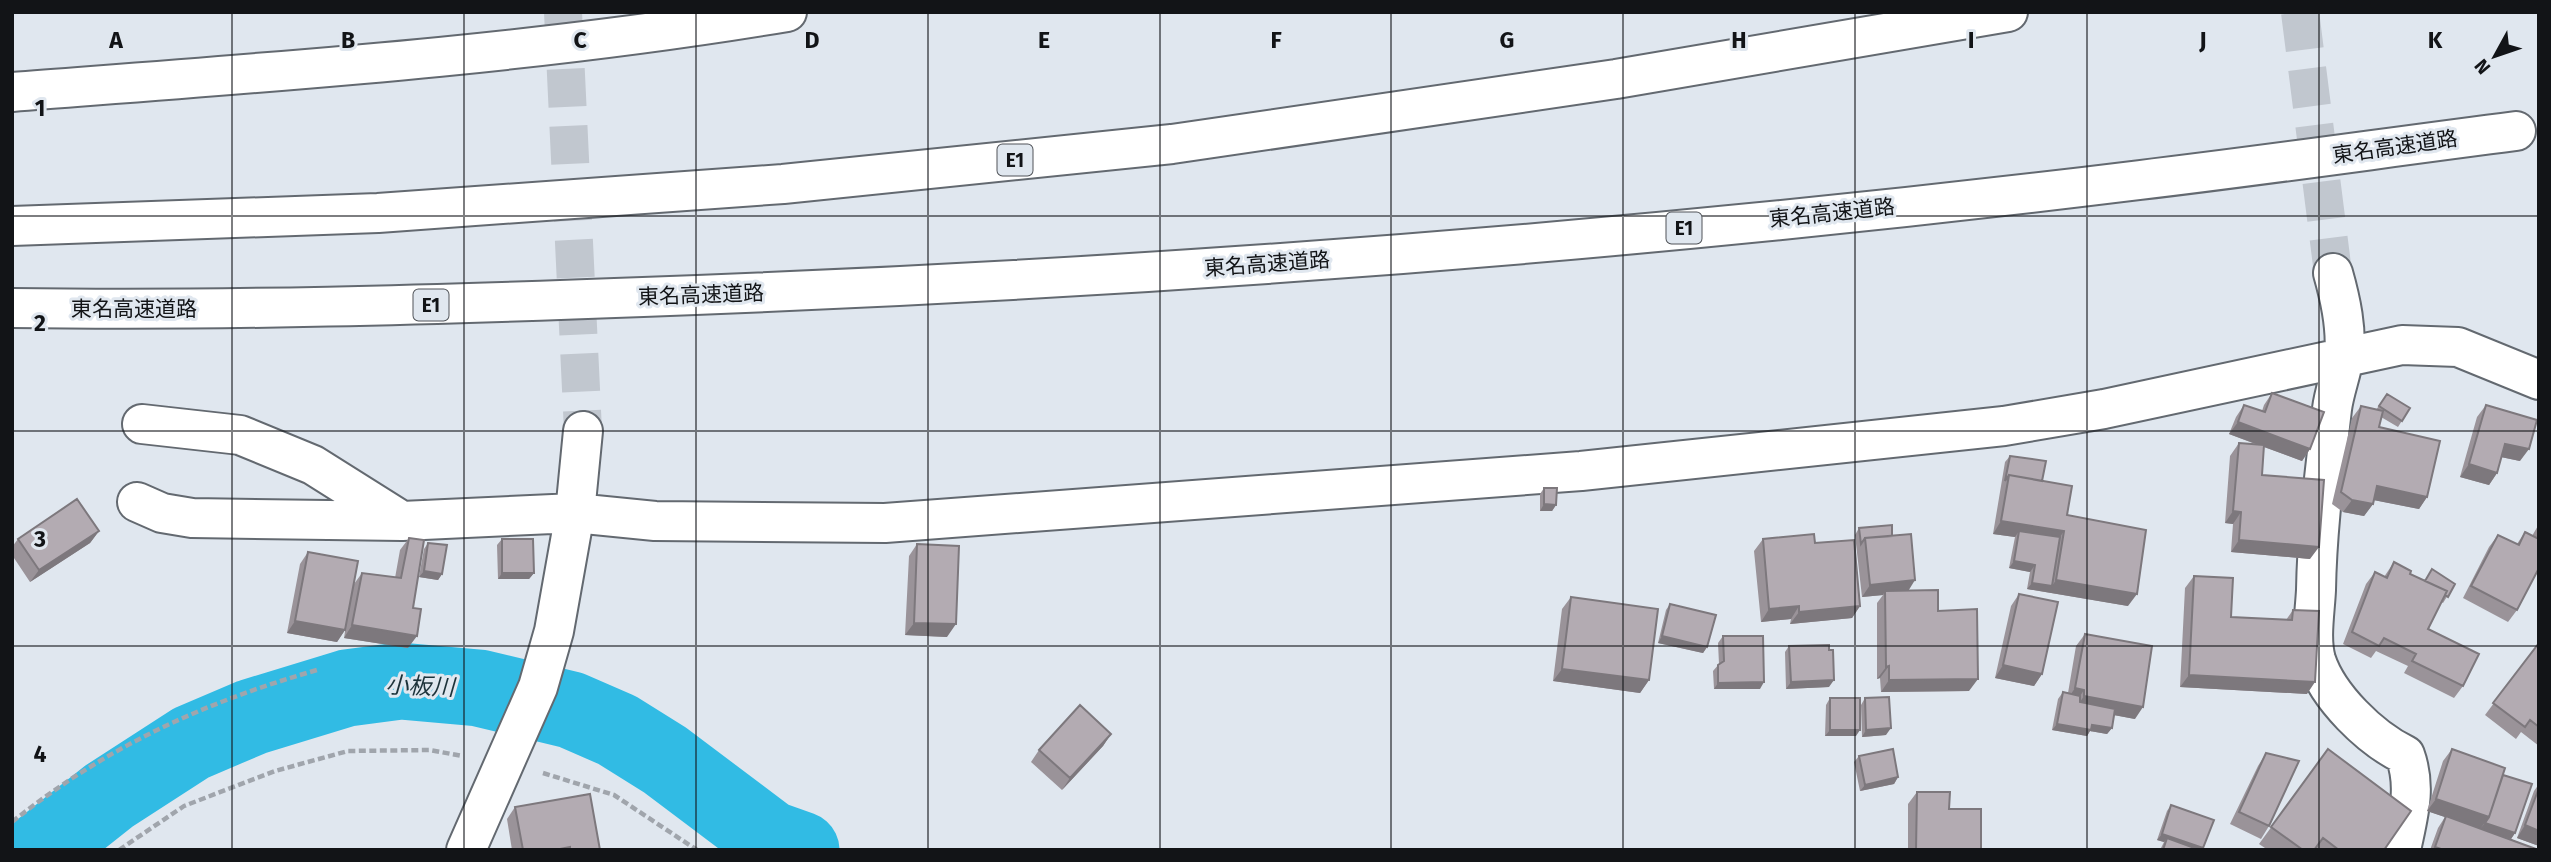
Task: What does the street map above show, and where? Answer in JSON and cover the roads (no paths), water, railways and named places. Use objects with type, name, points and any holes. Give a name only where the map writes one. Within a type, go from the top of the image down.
[{"type":"main road","points":[[12,92],[382,64],[660,33],[787,12]]},
{"type":"main road","name":"E1","points":[[12,226],[391,212],[783,184],[1172,144],[1616,79],[2008,12]]},
{"type":"main road","name":"東名高速道路","points":[[12,308],[142,310],[438,305],[850,289],[1296,262],[1559,240],[1906,206],[2137,181],[2516,131]]},
{"type":"main road","points":[[2333,273],[2343,310],[2344,358],[2333,398],[2323,486],[2316,575],[2315,657],[2327,684],[2362,727],[2382,744],[2405,755],[2412,775],[2412,794],[2401,850]]},
{"type":"main road","points":[[137,502],[162,513],[192,517],[402,521],[575,513],[655,521],[885,523],[1581,471],[2004,426],[2104,409],[2403,345],[2458,347],[2539,380]]},
{"type":"main road","points":[[142,424],[240,435],[313,465],[402,521]]},
{"type":"main road","points":[[466,850],[538,687],[554,631],[575,513],[583,431]]},
{"type":"waterway","name":"小板川","points":[[41,850],[109,796],[191,743],[252,717],[347,688],[400,681],[479,688],[571,710],[617,730],[665,760],[770,839],[801,850]]},
{"type":"tunnel","points":[[563,12],[583,431]]},
{"type":"tunnel","points":[[2300,12],[2333,273]]}]
